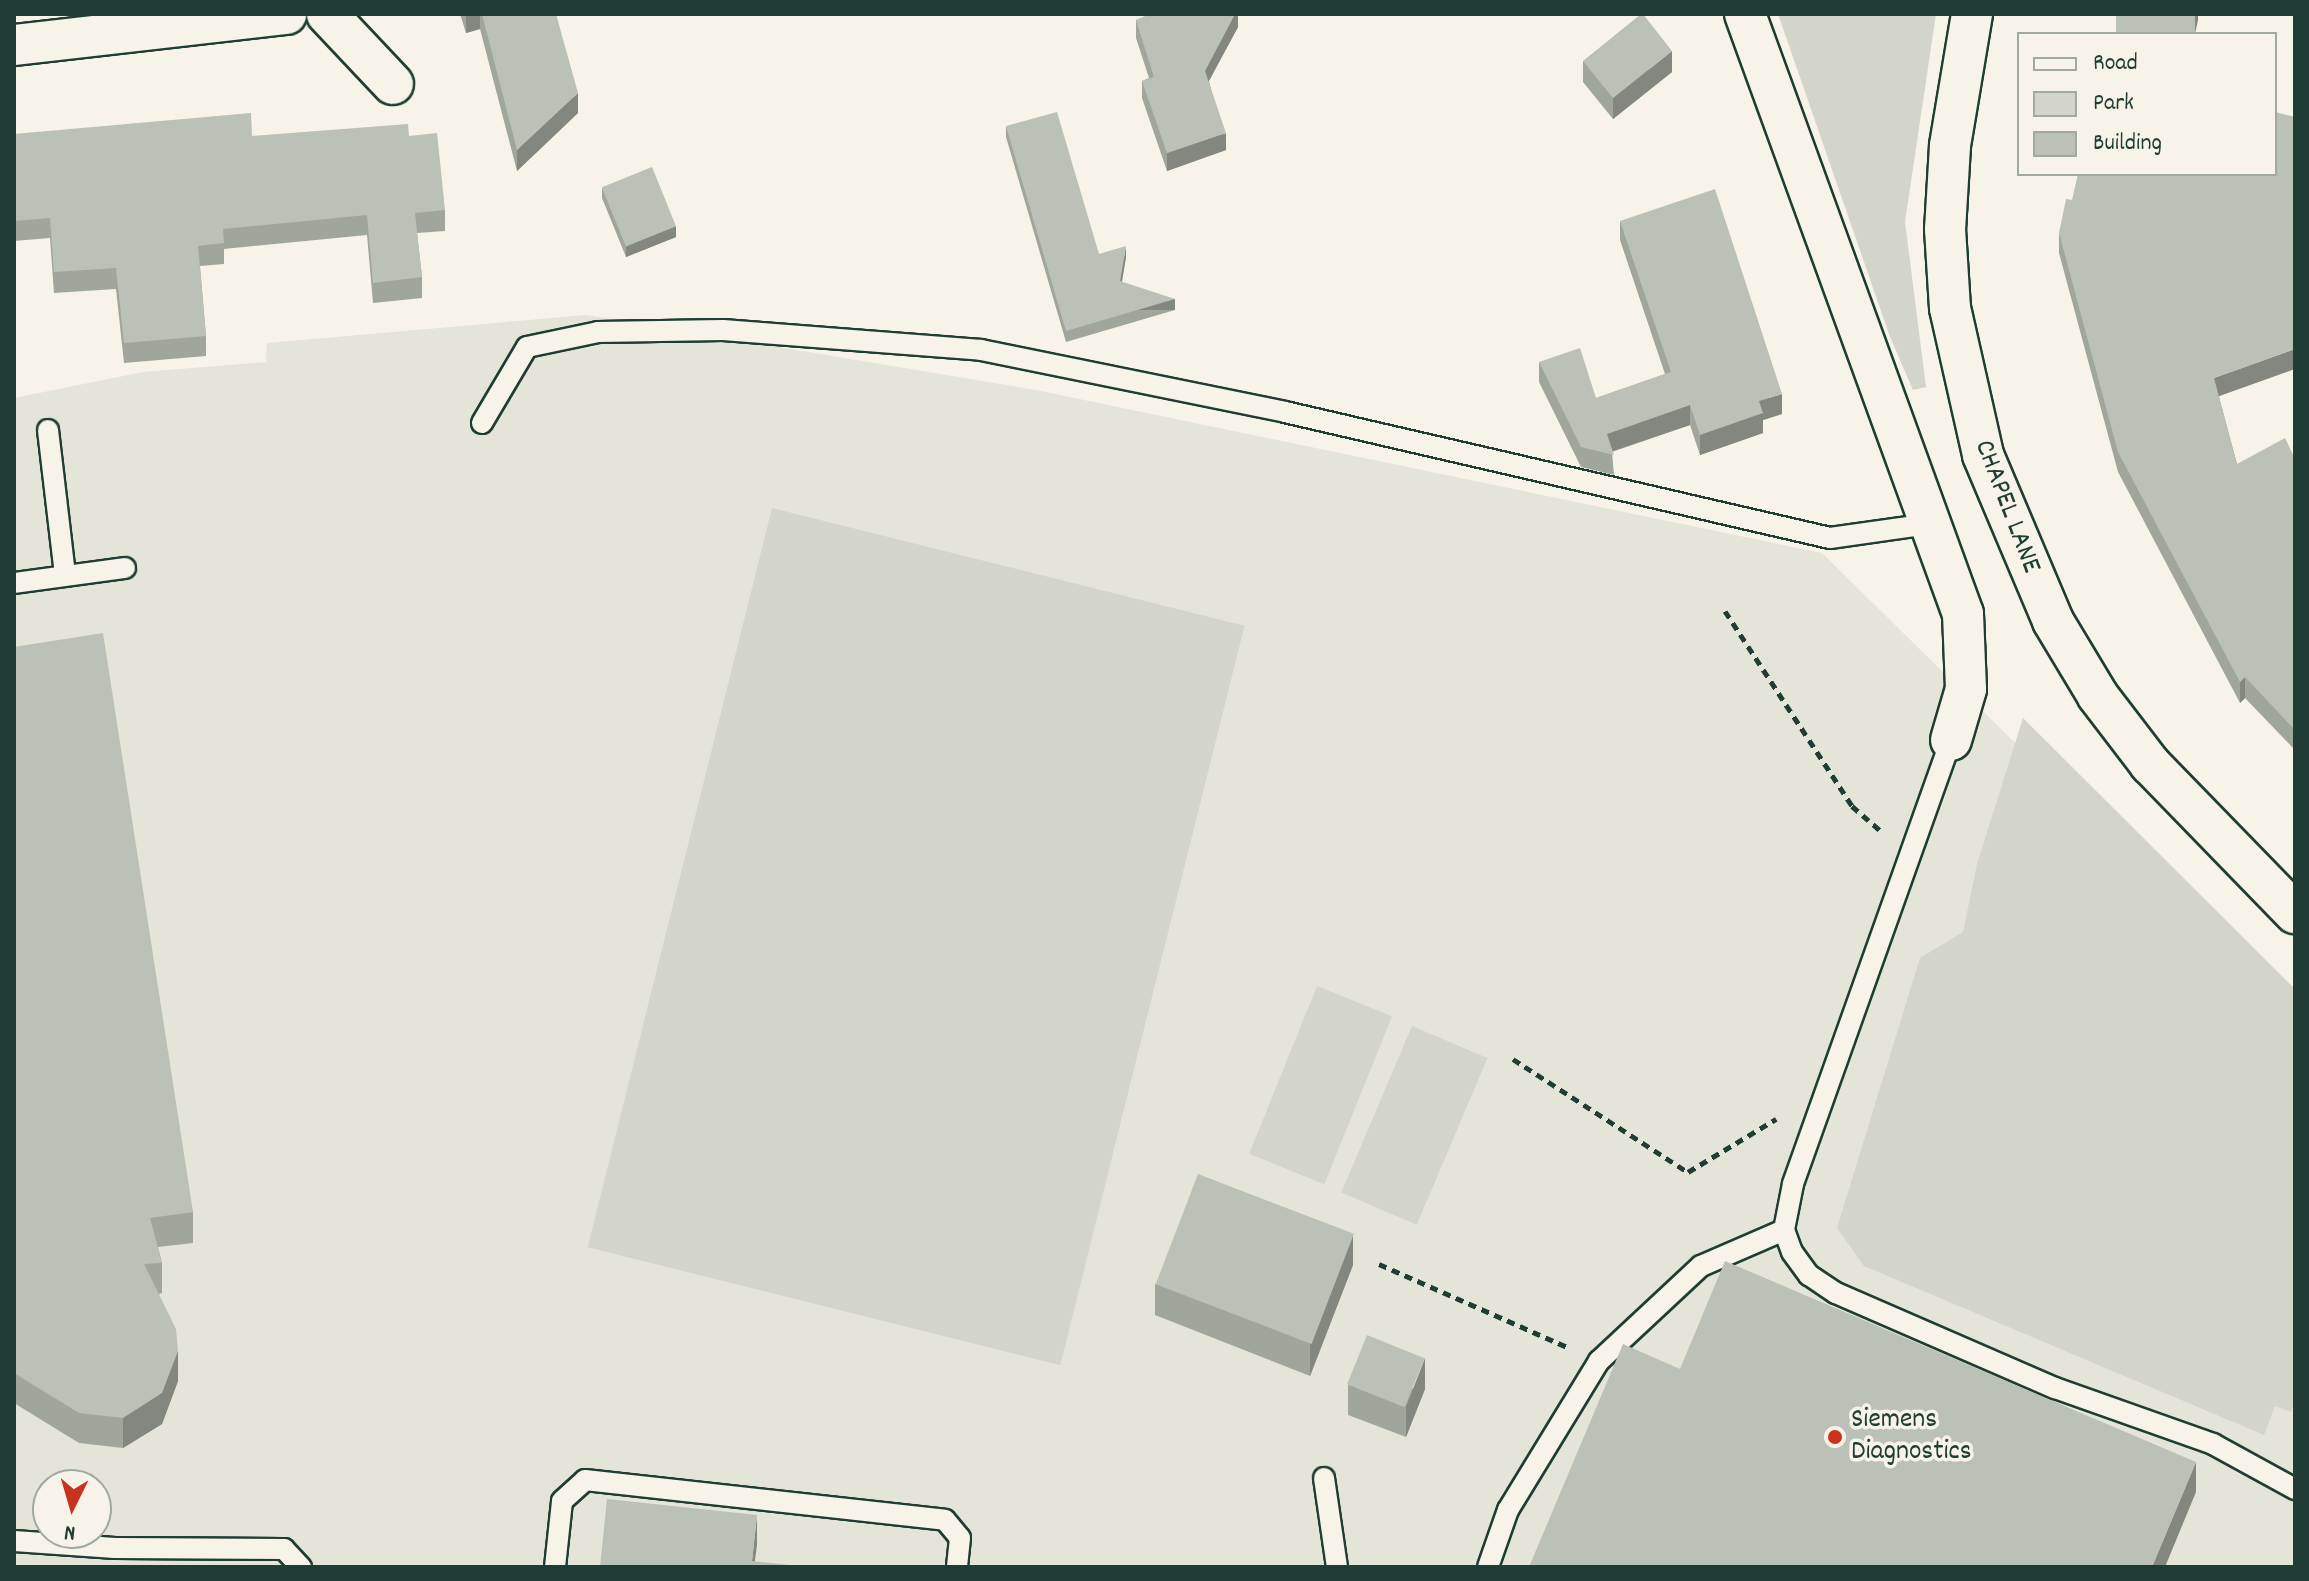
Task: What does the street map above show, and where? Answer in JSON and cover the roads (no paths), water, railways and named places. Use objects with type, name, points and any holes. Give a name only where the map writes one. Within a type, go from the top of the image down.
[{"type":"street","points":[[14,45],[286,14]]},
{"type":"street","points":[[327,14],[393,84]]},
{"type":"street","points":[[1745,14],[1963,614],[1966,689],[1951,740]]},
{"type":"street","name":"CHAPEL LANE","points":[[1972,14],[1950,146],[1945,229],[1950,308],[1983,455],[2053,621],[2098,696],[2150,764],[2295,913]]},
{"type":"lane","points":[[482,423],[527,347],[598,332],[738,331],[981,350],[1285,412],[1830,538],[1928,524]]},
{"type":"lane","points":[[48,430],[65,574]]},
{"type":"lane","points":[[14,583],[125,568]]},
{"type":"lane","points":[[1951,740],[1793,1184],[1784,1230],[1809,1275],[1836,1293],[2055,1388],[2213,1444],[2295,1489]]},
{"type":"lane","points":[[1488,1567],[1508,1510],[1599,1361],[1701,1266],[1784,1230]]},
{"type":"lane","points":[[1324,1478],[1337,1567]]},
{"type":"lane","points":[[555,1567],[562,1501],[585,1480],[945,1520],[960,1538],[957,1567]]},
{"type":"lane","points":[[14,1541],[115,1548],[284,1549],[301,1567]]},
{"type":"place","name":"Siemens Diagnostics","points":[[1835,1437]]}]
